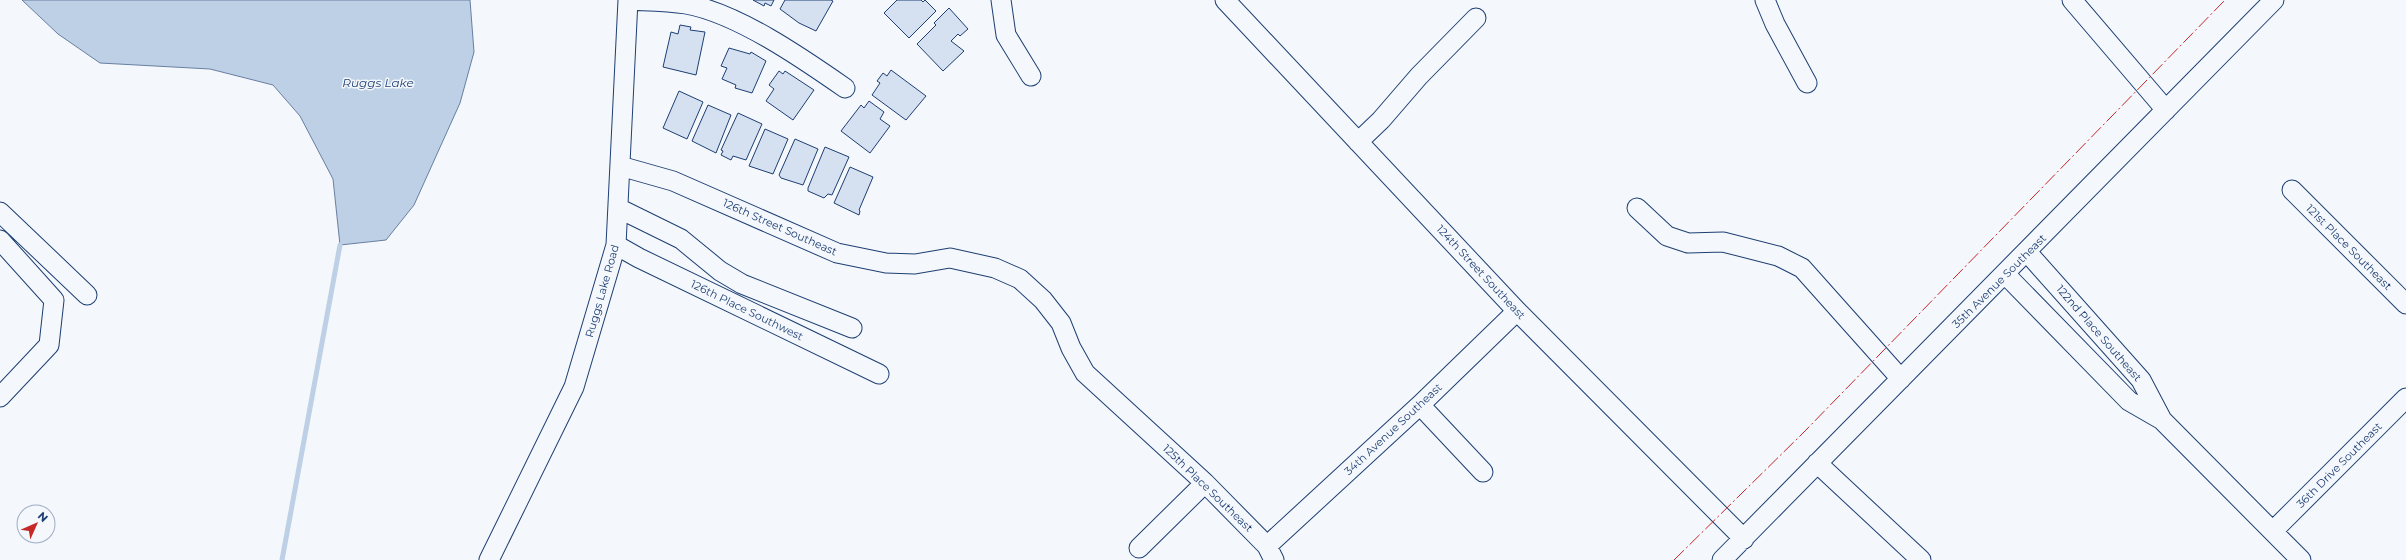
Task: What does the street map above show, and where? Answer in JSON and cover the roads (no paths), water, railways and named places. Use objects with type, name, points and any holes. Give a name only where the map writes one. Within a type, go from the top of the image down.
[{"type":"street","points":[[628,0],[686,4],[719,14],[795,53],[845,88]]},
{"type":"street","name":"Ruggs Lake Road","points":[[489,560],[574,387],[616,245],[628,0]]},
{"type":"street","points":[[1001,0],[1006,35],[1032,76]]},
{"type":"street","points":[[1765,0],[1775,24],[1807,83]]},
{"type":"street","points":[[2072,0],[2166,110]]},
{"type":"street","name":"35th Avenue Southeast","points":[[1722,560],[2006,275],[2274,0]]},
{"type":"street","name":"124th Street Southeast","points":[[1228,1],[1358,142],[1517,310],[1744,539]]},
{"type":"street","points":[[1358,142],[1381,120],[1419,76],[1476,18]]},
{"type":"street","name":"126th Street Southeast","points":[[620,166],[673,181],[837,253],[886,264],[915,264],[950,258],[995,268],[1020,279],[1043,300],[1061,323],[1071,348],[1085,372],[1137,420]]},
{"type":"street","name":"121st Place Southeast","points":[[2292,190],[2406,304]]},
{"type":"street","points":[[618,208],[681,239],[720,271],[742,284],[852,328]]},
{"type":"street","points":[[1637,208],[1668,236],[1688,243],[1723,242],[1778,256],[1802,268],[1901,379]]},
{"type":"street","points":[[0,212],[86,295]]},
{"type":"street","points":[[0,240],[54,300],[49,344],[0,397]]},
{"type":"street","name":"126th Place Southwest","points":[[616,245],[639,258],[879,374]]},
{"type":"street","name":"122nd Place Southeast","points":[[2027,252],[2141,380],[2162,420]]},
{"type":"street","name":"122nd Place Southeast","points":[[2006,275],[2129,401],[2162,420],[2301,560]]},
{"type":"street","name":"34th Avenue Southeast","points":[[1267,554],[1517,310]]},
{"type":"street","name":"36th Drive Southeast","points":[[2273,531],[2406,398]]},
{"type":"street","points":[[1420,405],[1483,472]]},
{"type":"street","name":"125th Place Southeast","points":[[1137,420],[1205,483],[1267,554]]},
{"type":"street","points":[[1818,463],[1921,560]]},
{"type":"street","points":[[1139,548],[1205,483]]},
{"type":"water","name":"Ruggs Lake","points":[[22,0],[470,0],[474,52],[460,103],[414,205],[386,240],[340,245],[333,179],[300,116],[273,85],[210,69],[100,63],[58,34]]},
{"type":"waterway","points":[[282,560],[340,245]]}]
